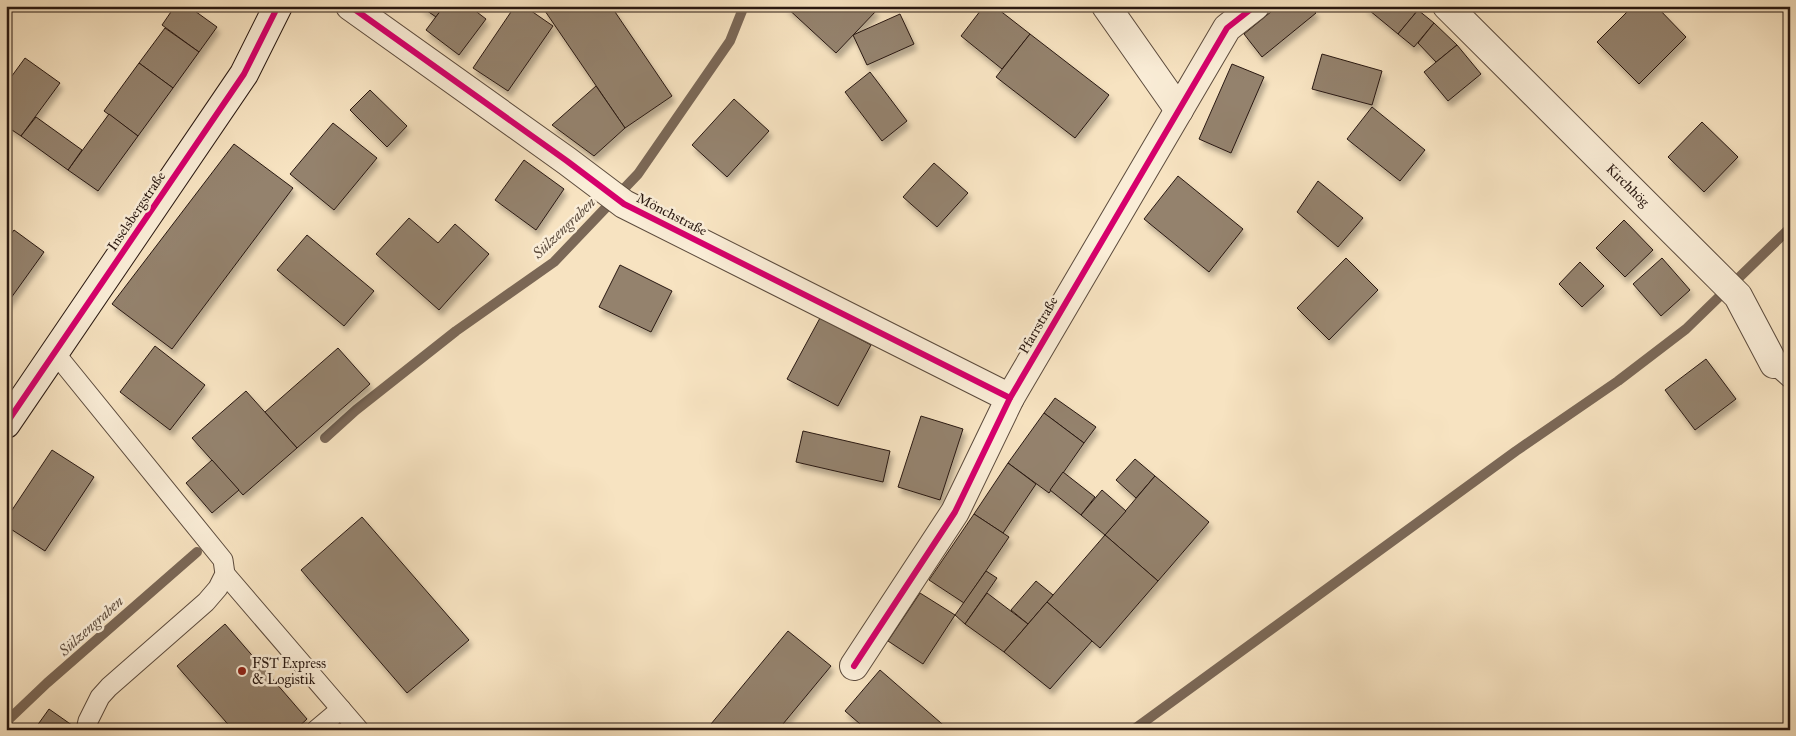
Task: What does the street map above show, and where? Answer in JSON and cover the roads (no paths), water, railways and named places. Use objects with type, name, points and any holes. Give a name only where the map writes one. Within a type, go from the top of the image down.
[{"type":"street","name":"Inselsbergstraße","points":[[6,424],[244,74],[278,6]]},
{"type":"street","name":"Mönchstraße","points":[[350,6],[617,199],[1010,398]]},
{"type":"street","points":[[1106,6],[1179,110]]},
{"type":"street","name":"Pfarrstraße","points":[[854,666],[956,512],[1010,398],[1227,28],[1255,6]]},
{"type":"street","name":"Kirchhög","points":[[1447,6],[1738,296],[1782,371]]},
{"type":"lane","points":[[55,353],[223,560],[225,574],[359,730]]},
{"type":"lane","points":[[86,730],[88,721],[100,697],[206,602],[218,588],[225,574]]},
{"type":"lane","points":[[316,730],[341,709]]},
{"type":"waterway","name":"Sülzengraben","points":[[325,438],[356,410],[456,331],[554,262],[638,174],[730,41],[744,6]]},
{"type":"waterway","points":[[1133,730],[1516,451],[1618,381],[1686,329],[1790,228]]},
{"type":"waterway","name":"Sülzengraben","points":[[6,722],[47,683],[197,552]]},
{"type":"tram line","points":[[1784,730],[1790,723]]},
{"type":"place","name":"FST Express & Logistik","points":[[242,671]]}]
